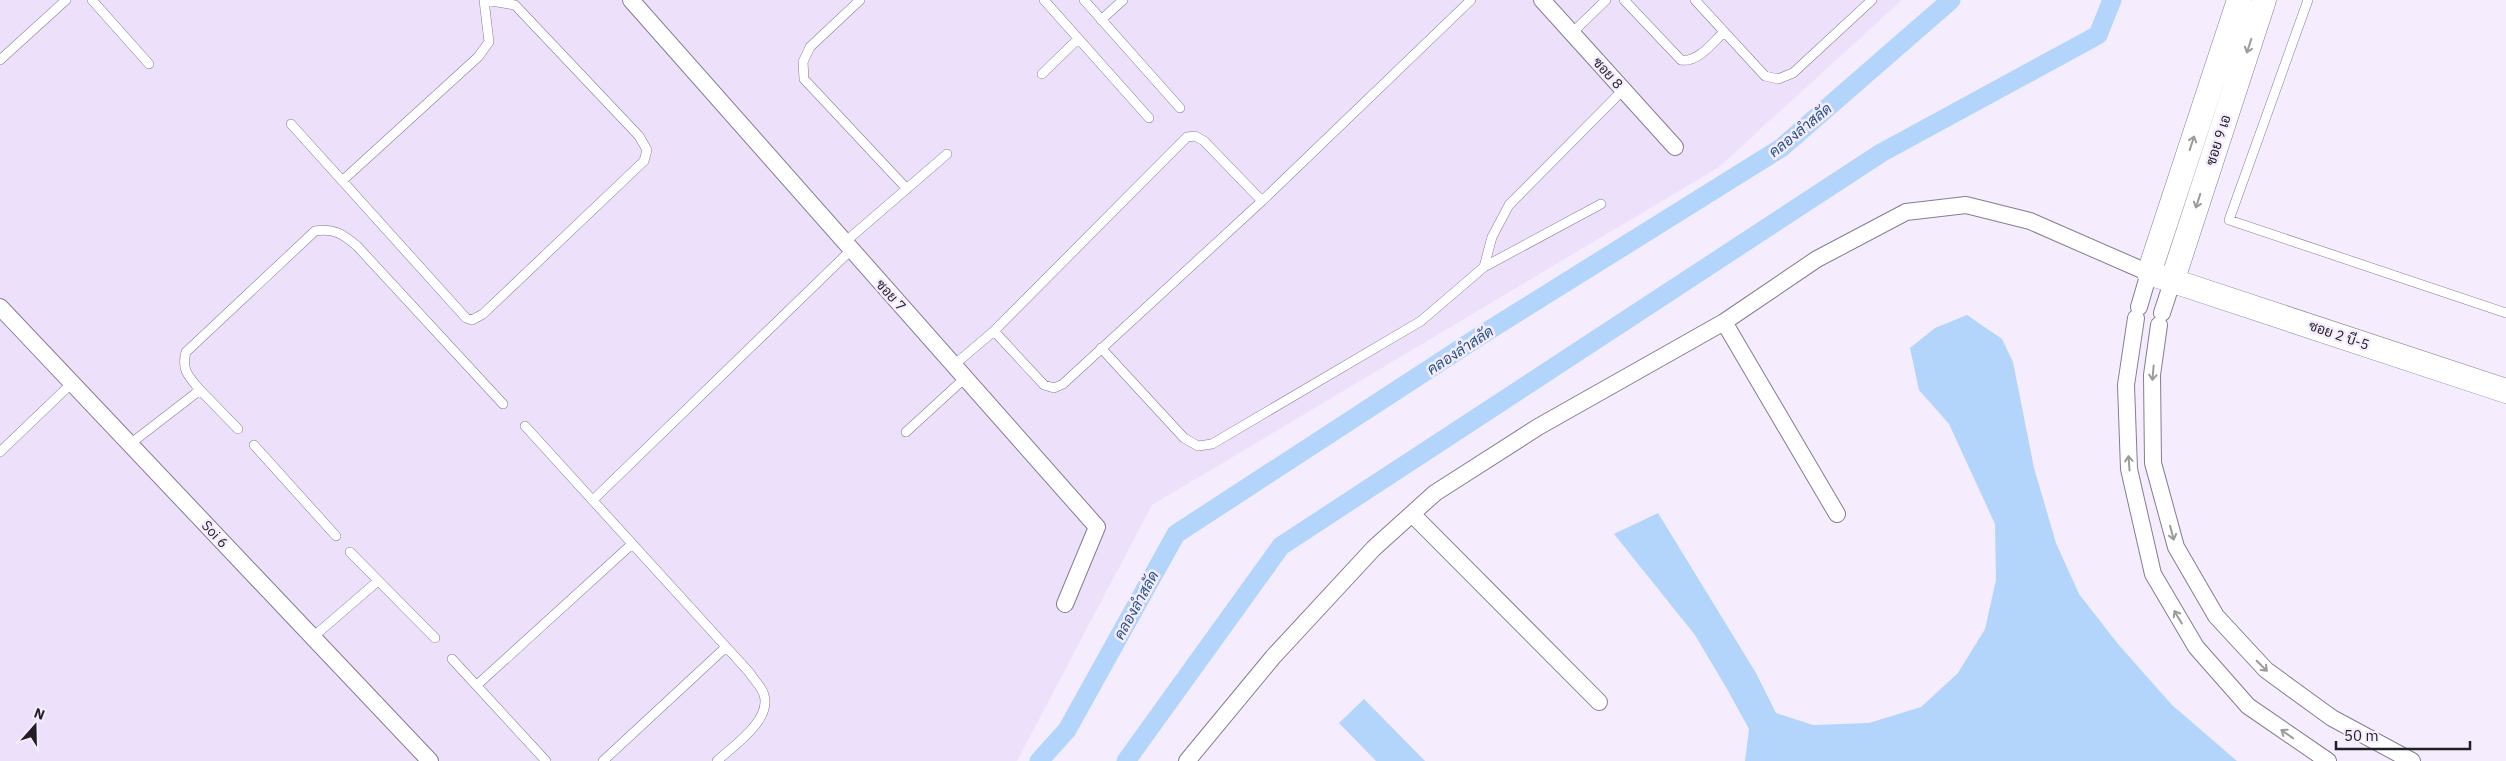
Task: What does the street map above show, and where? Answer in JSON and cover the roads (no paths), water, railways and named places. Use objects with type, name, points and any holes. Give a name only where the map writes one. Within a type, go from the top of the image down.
[{"type":"street","name":"ซอย 7","points":[[631,0],[1097,527],[1065,604]]},
{"type":"street","name":"ซอย 8","points":[[1542,0],[1675,146]]},
{"type":"street","name":"ซอย 9 เอ","points":[[2149,273],[2240,0]]},
{"type":"street","name":"ซอย 9 เอ","points":[[2173,279],[2264,0]]},
{"type":"street","points":[[1187,761],[1273,657],[1374,548],[1435,493],[1538,427],[1724,322],[1817,259],[1906,212],[1966,206],[2030,221],[2149,273],[2138,313],[2126,385],[2129,470],[2153,574],[2196,647],[2248,706],[2328,761]]},
{"type":"street","name":"ซอย 2 บี-5","points":[[2149,273],[2173,279],[2506,391]]},
{"type":"street","points":[[2173,279],[2161,319],[2152,375],[2153,463],[2176,547],[2216,616],[2266,670],[2332,718],[2412,761]]},
{"type":"street","name":"Soi 6","points":[[0,307],[430,761]]},
{"type":"street","points":[[1724,322],[1838,514]]},
{"type":"street","points":[[1412,514],[1599,702]]},
{"type":"lane","points":[[0,60],[66,0]]},
{"type":"lane","points":[[92,0],[148,64]]},
{"type":"lane","points":[[291,124],[342,181],[466,318],[472,320],[482,314],[644,161],[647,150],[639,136],[541,31],[515,6],[484,0],[489,42],[478,57],[342,181]]},
{"type":"lane","points":[[860,0],[810,47],[803,62],[804,79],[907,189]]},
{"type":"lane","points":[[1044,0],[1148,118]]},
{"type":"lane","points":[[1084,0],[1180,108]]},
{"type":"lane","points":[[1101,20],[1123,0]]},
{"type":"lane","points":[[994,331],[1044,385],[1054,388],[1063,384],[1262,201],[1470,0]]},
{"type":"lane","points":[[1572,33],[1606,0]]},
{"type":"lane","points":[[1624,0],[1681,60],[1688,61],[1696,58],[1724,32]]},
{"type":"lane","points":[[1695,0],[1765,76],[1778,79],[1793,73],[1872,0]]},
{"type":"lane","points":[[2308,0],[2229,220],[2506,313]]},
{"type":"lane","points":[[1042,74],[1078,39]]},
{"type":"lane","points":[[1484,267],[1492,237],[1509,205],[1623,90]]},
{"type":"lane","points":[[954,365],[994,331],[1187,138],[1195,136],[1204,141],[1262,201]]},
{"type":"lane","points":[[593,500],[848,246],[907,189],[947,154]]},
{"type":"lane","points":[[1101,348],[1184,438],[1198,446],[1212,444],[1421,321],[1484,267],[1601,204]]},
{"type":"lane","points":[[238,429],[186,374],[183,364],[186,352],[315,232],[327,229],[341,232],[357,246],[503,404]]},
{"type":"lane","points":[[906,432],[965,378]]},
{"type":"lane","points":[[0,452],[72,383]]},
{"type":"lane","points":[[130,444],[200,390]]},
{"type":"lane","points":[[524,426],[749,672],[764,695],[764,708],[759,723],[717,761]]},
{"type":"lane","points":[[254,446],[336,536]]},
{"type":"lane","points":[[476,685],[632,544]]},
{"type":"lane","points":[[350,552],[435,638]]},
{"type":"lane","points":[[313,637],[378,581]]},
{"type":"lane","points":[[604,761],[726,647]]},
{"type":"lane","points":[[452,659],[546,761]]},
{"type":"water","points":[[1967,315],[2002,339],[2013,362],[2034,468],[2056,543],[2079,594],[2118,644],[2172,705],[2237,761],[1745,761],[1749,729],[1727,689],[1695,635],[1614,534],[1658,513],[1756,673],[1776,713],[1813,725],[1869,723],[1921,707],[1958,673],[1985,629],[1996,580],[1995,524],[1949,424],[1919,390],[1910,348],[1935,328]]},
{"type":"water","points":[[1364,699],[1425,761],[1376,761],[1339,723]]},
{"type":"waterway","name":"คลองลำสลัด","points":[[1039,761],[1067,730],[1176,534],[1483,334],[1781,148],[1951,0]]},
{"type":"waterway","points":[[1126,761],[1281,546],[1881,153],[2098,35],[2112,0]]}]
